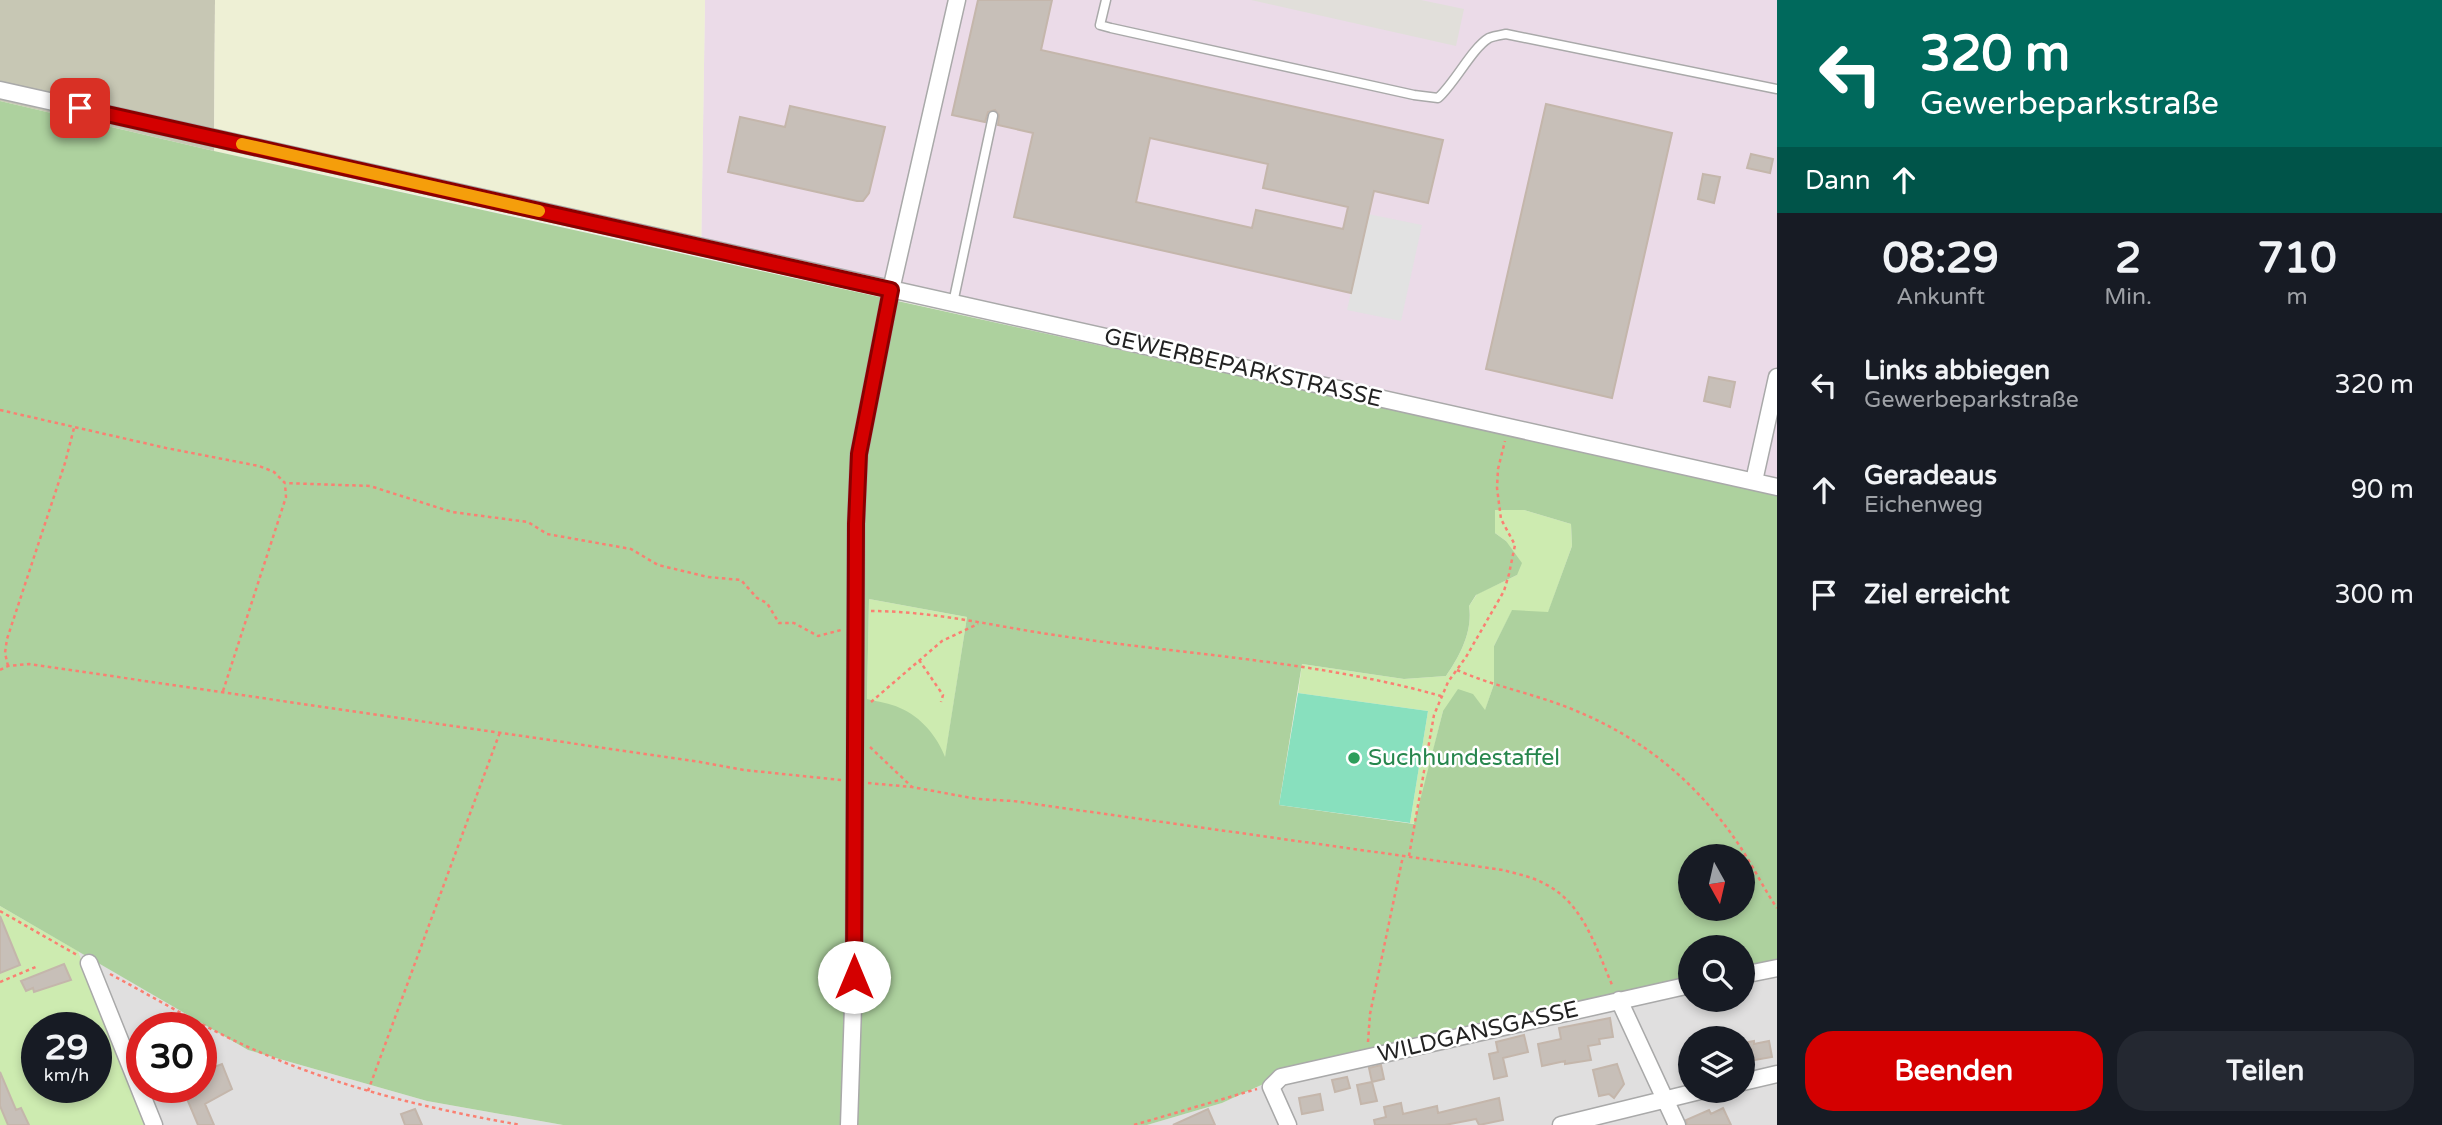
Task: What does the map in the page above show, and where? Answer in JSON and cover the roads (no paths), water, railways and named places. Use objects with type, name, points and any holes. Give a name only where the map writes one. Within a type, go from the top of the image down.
[{"type":"street","points":[[849,1125],[854,977],[856,524],[859,454],[891,290],[957,0]]},
{"type":"street","name":"GEWERBEPARKSTRASSE","points":[[0,90],[1777,486]]},
{"type":"street","points":[[1754,481],[1777,377]]},
{"type":"street","points":[[89,963],[154,1125]]},
{"type":"street","points":[[1755,973],[1777,968]]},
{"type":"street","name":"WILDGANSGASSE","points":[[1288,1125],[1270,1087],[1280,1077],[1678,988]]},
{"type":"street","points":[[1619,1000],[1677,1125]]},
{"type":"street","points":[[1755,1079],[1777,1074]]},
{"type":"street","points":[[1561,1125],[1678,1096]]},
{"type":"lane","points":[[1107,0],[1100,25],[1415,95],[1438,98],[1451,86],[1489,38],[1506,34],[1777,89]]},
{"type":"lane","points":[[953,303],[993,116]]},
{"type":"place","name":"Suchhundestaffel","points":[[1354,758]]}]
